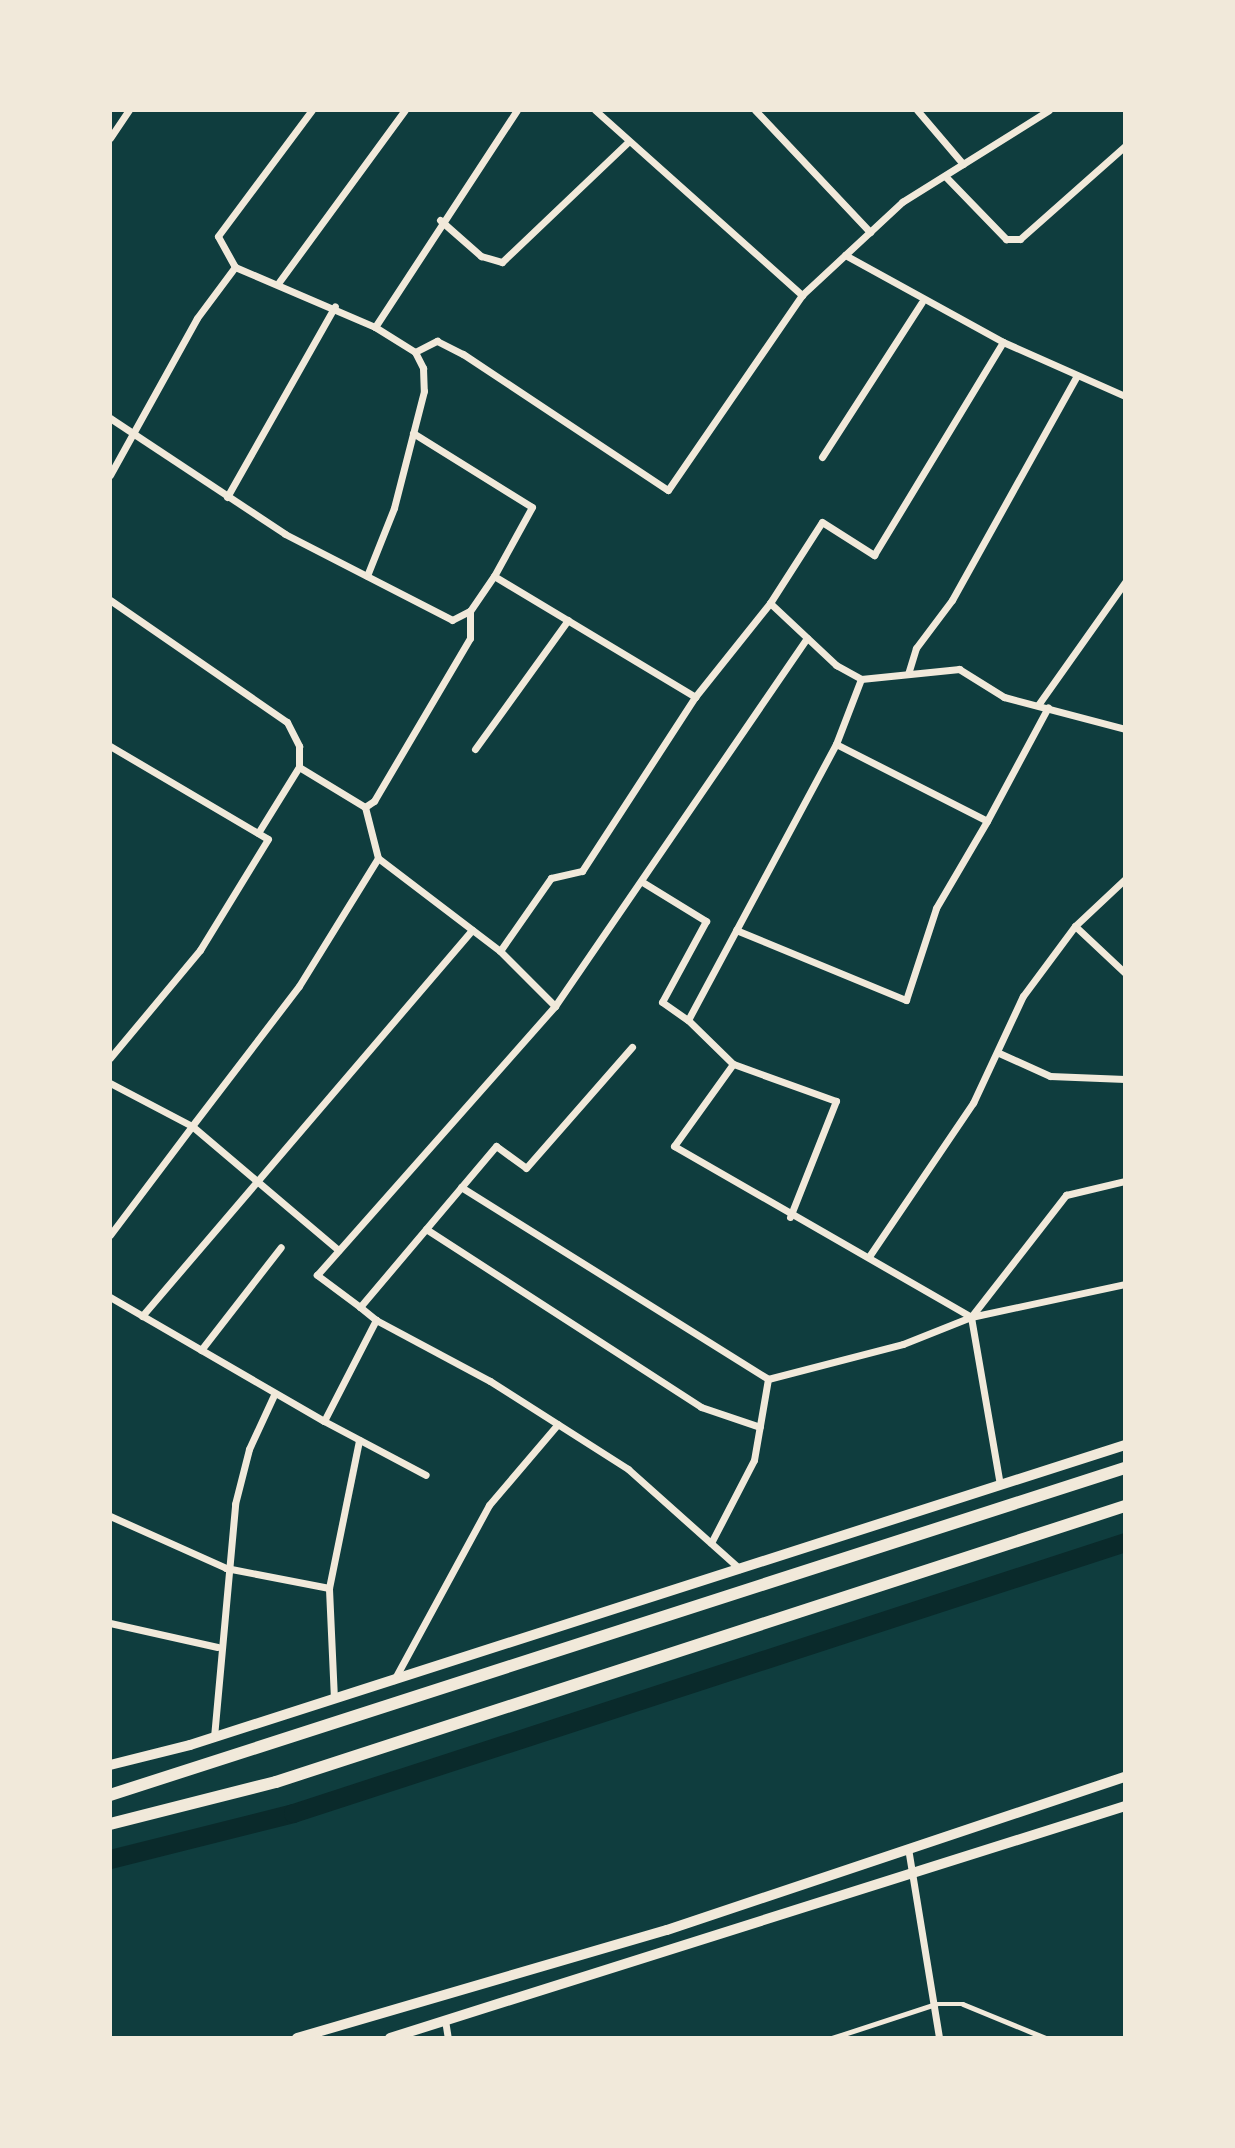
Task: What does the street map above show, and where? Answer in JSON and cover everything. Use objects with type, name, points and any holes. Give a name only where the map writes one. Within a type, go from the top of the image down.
[{"type":"main road","points":[[110,1796],[1125,1468]]},
{"type":"main road","points":[[110,1824],[276,1782],[1125,1506]]},
{"type":"street","points":[[110,138],[113,123],[129,110]]},
{"type":"street","points":[[312,110],[218,236],[235,267],[335,306],[415,352],[424,391],[394,508],[367,576]]},
{"type":"street","points":[[278,282],[405,110]]},
{"type":"street","points":[[375,327],[440,220],[517,110]]},
{"type":"street","points":[[595,110],[802,295]]},
{"type":"street","points":[[755,110],[870,232]]},
{"type":"street","points":[[917,110],[963,164]]},
{"type":"street","points":[[415,352],[437,341],[463,354],[668,490],[802,295],[870,232],[945,176],[1049,110]]},
{"type":"street","points":[[440,220],[481,256],[502,262],[628,142]]},
{"type":"street","points":[[945,176],[1006,239],[1020,239],[1125,146]]},
{"type":"street","points":[[845,255],[922,302],[1125,397]]},
{"type":"street","points":[[110,475],[132,430],[197,318],[235,267]]},
{"type":"street","points":[[822,457],[922,302]]},
{"type":"street","points":[[227,497],[335,306]]},
{"type":"street","points":[[499,951],[551,878],[582,871],[695,697],[770,603],[822,522],[874,555],[1003,342]]},
{"type":"street","points":[[908,674],[916,648],[952,600],[1077,375]]},
{"type":"street","points":[[110,418],[132,430],[227,497],[367,576],[452,620],[470,611],[495,576],[532,507],[413,433]]},
{"type":"street","points":[[495,576],[695,697]]},
{"type":"street","points":[[1038,705],[1125,582]]},
{"type":"street","points":[[110,600],[288,722],[299,746],[299,767],[258,833]]},
{"type":"street","points":[[770,603],[807,638],[861,679],[959,669],[1004,697],[1125,729]]},
{"type":"street","points":[[470,611],[470,638],[365,807],[377,858],[499,951],[555,1006]]},
{"type":"street","points":[[475,749],[568,620]]},
{"type":"street","points":[[740,1570],[628,1469],[558,1424],[376,1320],[317,1275],[555,1006],[644,883],[807,638]]},
{"type":"street","points":[[688,1020],[836,744],[861,679]]},
{"type":"street","points":[[736,930],[906,1000],[936,908],[987,821],[1048,707]]},
{"type":"street","points":[[836,744],[987,821]]},
{"type":"street","points":[[110,746],[268,839],[201,950],[110,1058]]},
{"type":"street","points":[[299,767],[365,807]]},
{"type":"street","points":[[110,1235],[299,986],[377,858]]},
{"type":"street","points":[[870,1255],[999,1053],[1023,996],[1075,926],[1125,879]]},
{"type":"street","points":[[644,883],[706,921],[662,1002],[688,1020],[733,1064],[836,1101],[790,1217]]},
{"type":"street","points":[[1075,926],[1125,973]]},
{"type":"street","points":[[142,1316],[251,1183],[472,930]]},
{"type":"street","points":[[360,1307],[496,1146],[526,1168],[632,1047]]},
{"type":"street","points":[[999,1053],[1050,1076],[1125,1079]]},
{"type":"street","points":[[733,1064],[674,1146],[790,1217],[870,1255],[971,1317]]},
{"type":"street","points":[[110,1083],[192,1126],[251,1183],[338,1250]]},
{"type":"street","points":[[1000,1485],[971,1317],[1066,1195],[1125,1181]]},
{"type":"street","points":[[461,1187],[768,1380],[903,1344],[971,1317],[1125,1284]]},
{"type":"street","points":[[426,1229],[701,1407],[760,1427]]},
{"type":"street","points":[[201,1350],[281,1247]]},
{"type":"street","points":[[110,1297],[274,1395],[426,1475]]},
{"type":"street","points":[[324,1421],[376,1320]]},
{"type":"street","points":[[711,1544],[754,1460],[768,1380]]},
{"type":"street","points":[[214,1737],[217,1647],[226,1568],[249,1449],[274,1395]]},
{"type":"street","points":[[394,1680],[489,1505],[558,1424]]},
{"type":"street","points":[[334,1699],[329,1588],[359,1440]]},
{"type":"street","points":[[110,1765],[214,1737],[1125,1445]]},
{"type":"street","points":[[110,1516],[226,1568],[329,1588]]},
{"type":"street","points":[[110,1623],[217,1647]]},
{"type":"street","points":[[297,2038],[667,1930],[1125,1777]]},
{"type":"street","points":[[390,2038],[1125,1806]]},
{"type":"street","points":[[908,1848],[915,1872],[939,2038]]},
{"type":"street","points":[[445,2020],[447,2038]]},
{"type":"lane","points":[[832,2038],[936,2004],[963,2004],[1046,2038]]},
{"type":"waterway","points":[[110,1859],[293,1813],[1125,1542]]}]
